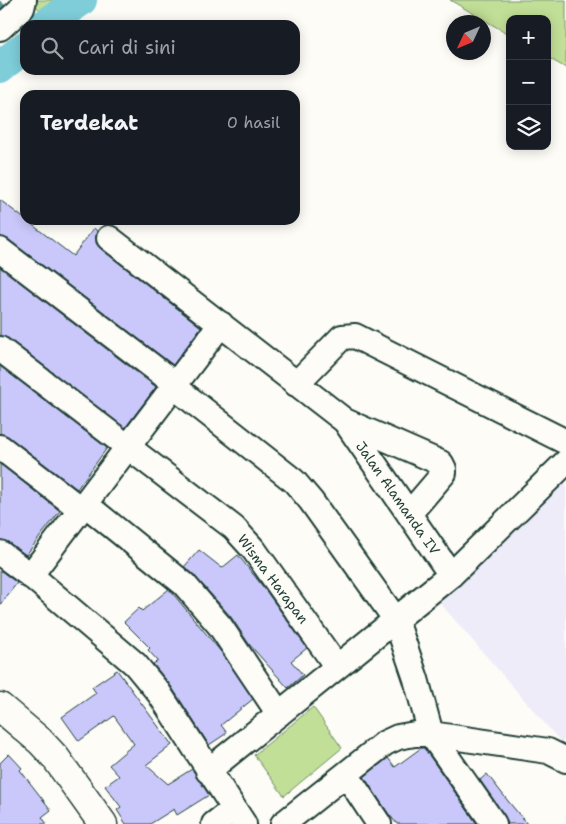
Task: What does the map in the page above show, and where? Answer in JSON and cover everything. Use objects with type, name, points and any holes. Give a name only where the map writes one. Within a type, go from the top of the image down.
[{"type":"main road","points":[[0,707],[55,757],[102,824]]},
{"type":"main road","points":[[0,725],[33,753],[85,824]]},
{"type":"street","points":[[109,238],[345,422],[436,460],[444,466],[444,473],[409,514]]},
{"type":"street","points":[[0,250],[178,387],[294,481],[397,625],[416,679],[431,734],[494,824]]},
{"type":"street","points":[[32,577],[130,448],[225,328]]},
{"type":"street","points":[[296,384],[342,337],[355,336],[566,442]]},
{"type":"street","name":"Wisma Harapan","points":[[0,349],[234,528],[254,550],[337,666]]},
{"type":"street","name":"Jalan Alamanda IV","points":[[345,422],[451,575]]},
{"type":"street","points":[[0,448],[85,508],[184,584],[220,626],[279,714]]},
{"type":"street","points":[[208,771],[337,666],[397,625],[566,462]]},
{"type":"street","points":[[0,553],[32,577],[135,664],[159,693],[239,817],[214,824]]},
{"type":"street","points":[[282,824],[385,743],[398,737],[431,734],[548,751],[566,760]]},
{"type":"street","points":[[346,774],[379,824]]},
{"type":"shaded area","points":[[566,479],[566,741],[560,741],[440,603]]},
{"type":"green space","points":[[30,0],[95,0],[66,20],[49,20]]},
{"type":"green space","points":[[450,0],[566,0],[566,68],[551,59],[551,15],[506,15],[506,33],[491,24],[491,15],[476,15]]},
{"type":"green space","points":[[313,707],[342,748],[284,796],[254,755]]},
{"type":"building","points":[[0,200],[20,215],[20,225],[33,225],[73,256],[94,228],[97,231],[96,243],[101,249],[201,327],[173,365],[8,239],[0,237]]},
{"type":"building","points":[[0,267],[156,387],[125,428],[8,338],[0,336]]},
{"type":"building","points":[[0,366],[107,448],[77,489],[8,436],[0,434]]},
{"type":"building","points":[[0,464],[60,511],[26,555],[8,542],[0,540]]},
{"type":"building","points":[[199,550],[222,568],[238,555],[307,648],[291,661],[303,675],[288,688],[249,644],[231,617],[194,575],[184,567]]},
{"type":"building","points":[[0,570],[17,583],[0,605]]},
{"type":"building","points":[[169,589],[222,653],[253,699],[221,725],[227,733],[209,745],[171,686],[153,664],[158,661],[148,650],[150,648],[124,622],[139,608],[142,611]]},
{"type":"building","points":[[117,670],[172,745],[146,765],[168,784],[192,769],[209,795],[177,815],[174,809],[150,824],[126,824],[117,810],[121,807],[105,786],[119,776],[109,765],[134,744],[114,716],[79,741],[62,717],[96,693],[92,687]]},
{"type":"building","points":[[421,748],[424,748],[477,824],[397,824],[388,813],[364,777],[388,758],[395,767]]},
{"type":"building","points":[[9,754],[22,768],[20,770],[51,810],[42,817],[47,824],[0,824],[0,763]]},
{"type":"building","points":[[487,774],[527,824],[508,824],[505,816],[480,780]]},
{"type":"waterway","points":[[52,20],[81,0]]},
{"type":"waterway","points":[[0,4],[9,13]]},
{"type":"waterway","points":[[15,20],[20,26]]},
{"type":"waterway","points":[[0,67],[20,51]]}]
